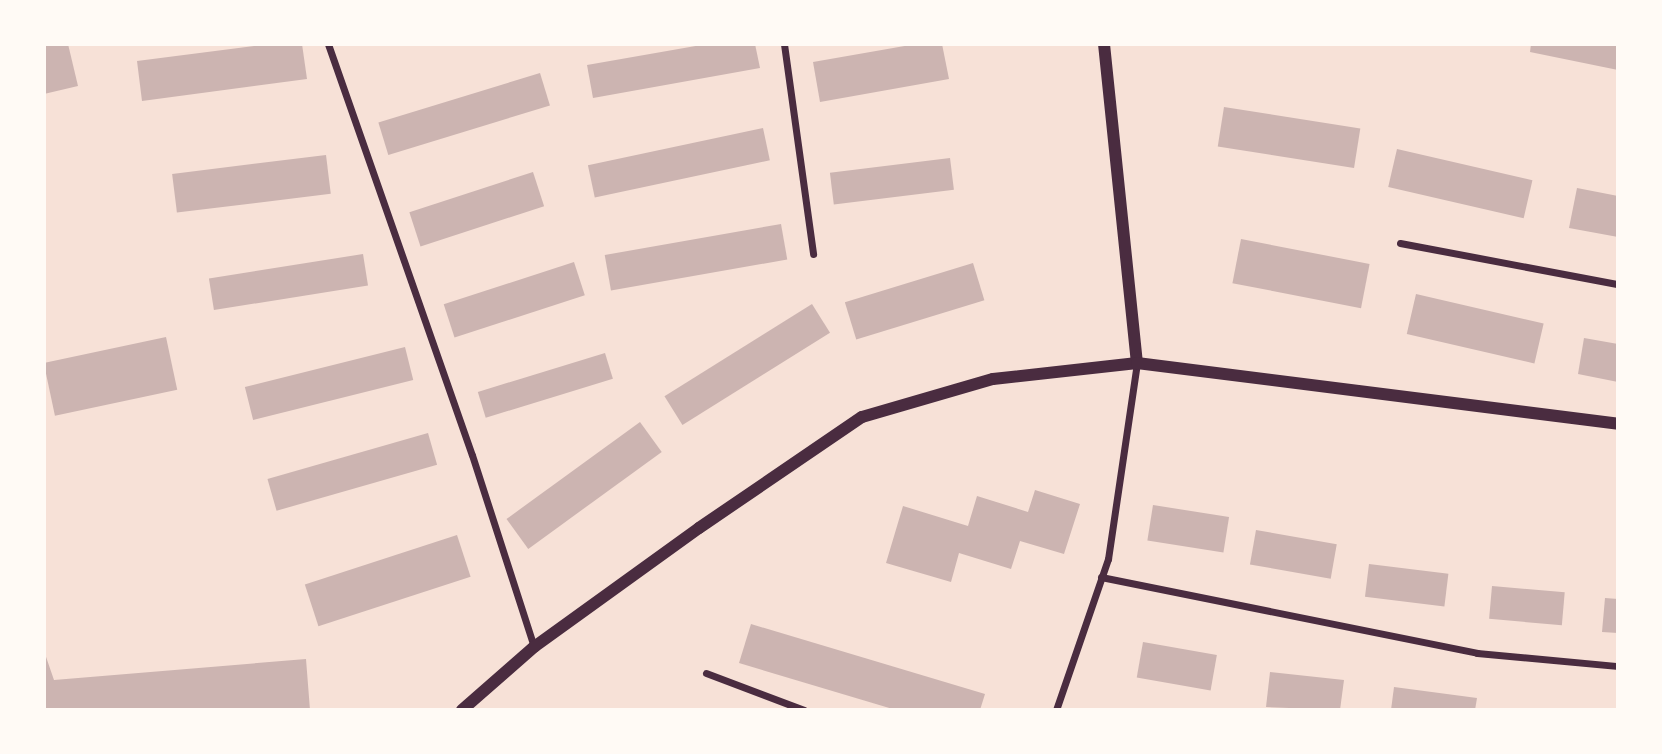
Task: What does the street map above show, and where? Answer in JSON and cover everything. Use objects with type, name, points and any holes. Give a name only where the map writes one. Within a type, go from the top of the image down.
[{"type":"street","points":[[328,44],[472,455],[534,647]]},
{"type":"street","points":[[784,44],[813,254]]},
{"type":"street","points":[[1056,710],[1108,559],[1137,363],[1104,44]]},
{"type":"street","points":[[1400,243],[1618,284]]},
{"type":"street","points":[[462,710],[534,647],[699,528],[862,417],[993,379],[1137,363],[1618,424]]},
{"type":"street","points":[[1101,577],[1477,653],[1618,666]]},
{"type":"street","points":[[706,673],[804,710]]},
{"type":"building","points":[[44,44],[68,44],[78,86],[44,94]]},
{"type":"building","points":[[270,44],[302,44],[307,79],[142,101],[137,61]]},
{"type":"building","points":[[707,44],[755,44],[760,68],[593,98],[587,65]]},
{"type":"building","points":[[916,44],[942,44],[949,79],[820,102],[813,62]]},
{"type":"building","points":[[1531,44],[1618,44],[1618,70],[1530,52]]},
{"type":"building","points":[[540,73],[550,106],[388,155],[378,122]]},
{"type":"building","points":[[1224,107],[1360,129],[1354,168],[1218,147]]},
{"type":"building","points":[[763,128],[770,160],[595,197],[588,165]]},
{"type":"building","points":[[1397,149],[1532,180],[1524,218],[1388,187]]},
{"type":"building","points":[[326,155],[331,194],[177,213],[172,174]]},
{"type":"building","points":[[950,158],[954,190],[834,205],[830,173]]},
{"type":"building","points":[[533,172],[544,206],[420,246],[409,212]]},
{"type":"building","points":[[1577,188],[1618,196],[1618,237],[1569,228]]},
{"type":"building","points":[[781,224],[787,259],[611,291],[605,255]]},
{"type":"building","points":[[1241,239],[1370,264],[1361,308],[1232,283]]},
{"type":"building","points":[[363,254],[368,286],[214,310],[209,278]]},
{"type":"building","points":[[574,262],[585,295],[455,338],[444,304]]},
{"type":"building","points":[[973,263],[984,300],[856,339],[845,302]]},
{"type":"building","points":[[1416,294],[1544,323],[1534,363],[1407,334]]},
{"type":"building","points":[[812,304],[830,333],[682,425],[664,396]]},
{"type":"building","points":[[166,337],[177,390],[55,416],[44,363]]},
{"type":"building","points":[[1584,338],[1618,344],[1618,382],[1578,374]]},
{"type":"building","points":[[405,347],[413,380],[253,420],[245,387]]},
{"type":"building","points":[[605,353],[613,379],[486,418],[478,392]]},
{"type":"building","points":[[640,422],[662,452],[528,549],[507,519]]},
{"type":"building","points":[[428,433],[437,465],[277,511],[267,479]]},
{"type":"building","points":[[1035,490],[1080,504],[1064,554],[1020,541],[1011,569],[959,553],[951,582],[886,563],[903,506],[968,526],[977,496],[1028,512]]},
{"type":"building","points":[[1153,505],[1229,517],[1223,553],[1147,541]]},
{"type":"building","points":[[1256,530],[1337,544],[1331,579],[1250,564]]},
{"type":"building","points":[[457,535],[471,577],[318,626],[305,584]]},
{"type":"building","points":[[1369,564],[1448,574],[1444,607],[1365,597]]},
{"type":"building","points":[[1492,586],[1565,592],[1562,625],[1489,619]]},
{"type":"building","points":[[1605,598],[1618,599],[1618,633],[1602,632]]},
{"type":"building","points":[[751,624],[985,694],[980,710],[896,710],[739,663]]},
{"type":"building","points":[[1143,642],[1217,655],[1211,690],[1137,677]]},
{"type":"building","points":[[44,651],[54,680],[306,659],[310,710],[44,710]]},
{"type":"building","points":[[1270,672],[1344,680],[1340,710],[1266,707]]},
{"type":"building","points":[[1394,687],[1477,698],[1475,710],[1391,710]]}]
